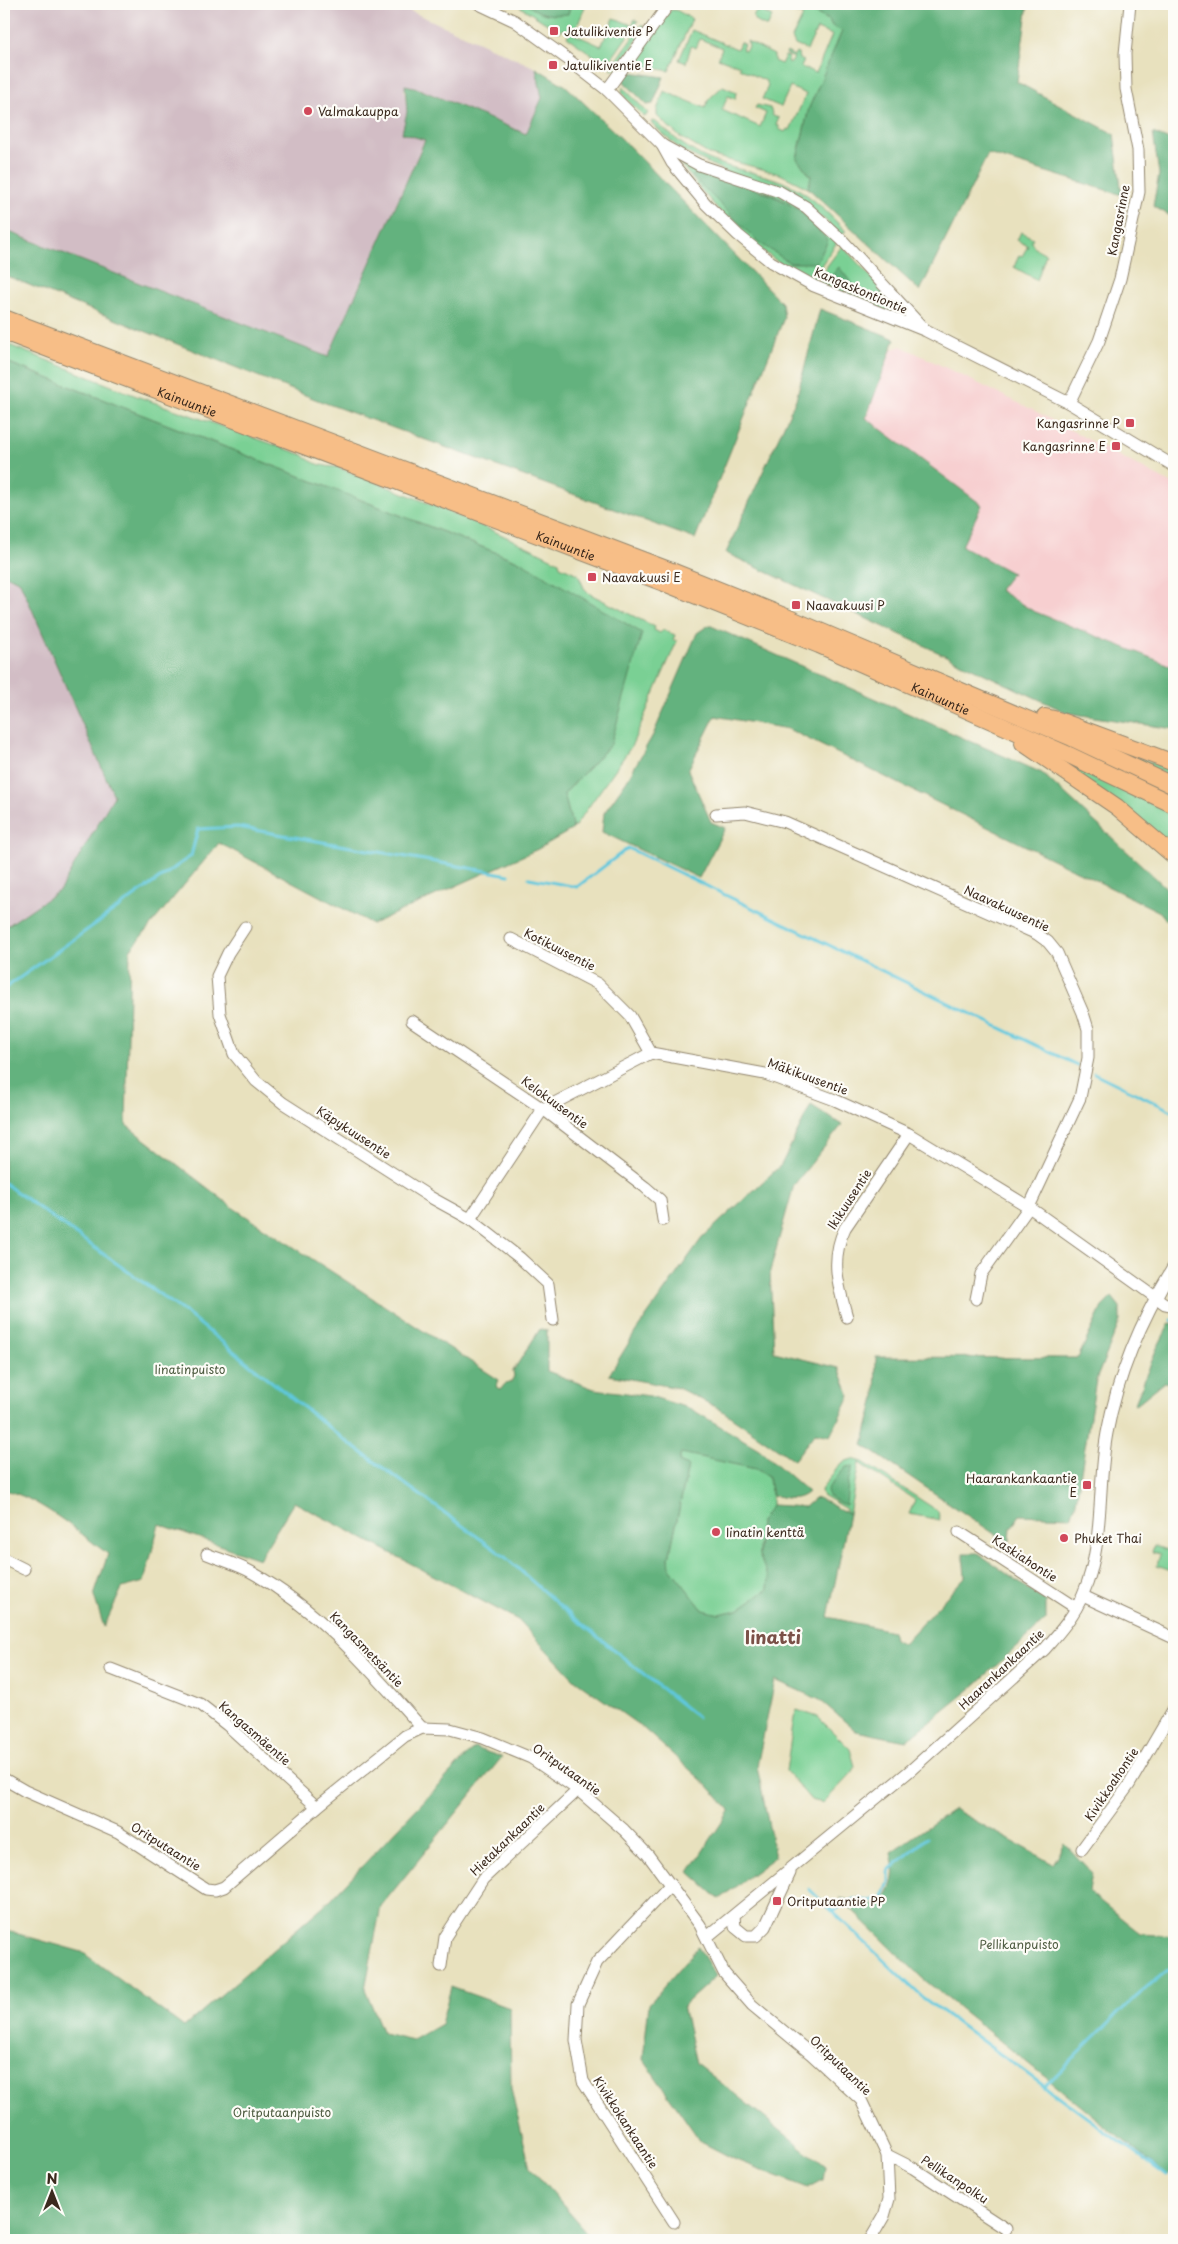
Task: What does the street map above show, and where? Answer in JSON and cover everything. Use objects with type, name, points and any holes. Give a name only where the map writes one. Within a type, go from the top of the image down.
[{"type":"highway","name":"Kainuuntie","points":[[4,318],[674,572],[789,618],[988,711],[1174,805]]},
{"type":"highway","name":"Kainuuntie","points":[[4,332],[672,586],[988,711],[1072,738],[1174,786]]},
{"type":"highway","points":[[988,711],[1058,720],[1174,763]]},
{"type":"highway","points":[[988,711],[1117,807],[1174,856]]},
{"type":"street","name":"Kangaskontiontie","points":[[479,4],[515,21],[607,90],[662,145],[672,163],[706,204],[738,235],[771,262],[814,286],[926,331],[1069,403],[1174,466]]},
{"type":"street","points":[[607,90],[669,4]]},
{"type":"street","name":"Kangasrinne","points":[[1069,403],[1099,341],[1120,279],[1138,192],[1138,150],[1126,90],[1125,54],[1130,4]]},
{"type":"street","name":"Kangaskontiontie","points":[[662,145],[699,165],[780,192],[806,207],[843,241],[926,331]]},
{"type":"street","name":"Naavakuusentie","points":[[716,814],[745,812],[785,822],[1037,934],[1048,942],[1057,953],[1088,1029],[1088,1058],[1080,1098],[1029,1207],[981,1274],[976,1300]]},
{"type":"street","name":"Käpykuusentie","points":[[245,927],[228,953],[217,976],[220,1014],[234,1054],[256,1081],[283,1103],[430,1197],[470,1219],[520,1258],[548,1284],[552,1320]]},
{"type":"street","name":"Kotikuusentie","points":[[512,939],[598,984],[630,1016],[651,1052]]},
{"type":"street","name":"Kelokuusentie","points":[[412,1021],[543,1109],[660,1200],[663,1220]]},
{"type":"street","points":[[470,1219],[543,1109],[651,1052]]},
{"type":"street","name":"Mäkikuusentie","points":[[651,1052],[765,1074],[836,1100],[909,1134],[1029,1207],[1165,1304],[1174,1306]]},
{"type":"street","name":"Ikikuusentie","points":[[847,1317],[839,1287],[836,1265],[837,1244],[845,1228],[909,1134]]},
{"type":"street","name":"Haarankankaantie","points":[[707,1937],[912,1770],[1044,1650],[1076,1608],[1083,1596],[1091,1569],[1099,1517],[1107,1434],[1125,1363],[1155,1297],[1174,1266]]},
{"type":"street","name":"Kaskiahontie","points":[[959,1532],[1076,1608]]},
{"type":"street","name":"Kangasmetsäntie","points":[[207,1554],[252,1573],[319,1618],[357,1655],[422,1728]]},
{"type":"street","points":[[4,1559],[24,1569]]},
{"type":"street","points":[[1083,1596],[1174,1638]]},
{"type":"street","name":"Kangasmäentie","points":[[112,1669],[200,1704],[227,1725],[317,1807]]},
{"type":"street","name":"Kivikkoahontie","points":[[1082,1848],[1129,1785],[1174,1708]]},
{"type":"street","name":"Oritputaantie","points":[[4,1779],[25,1791],[118,1832],[206,1889],[215,1890],[224,1887],[317,1807],[405,1736],[422,1728],[450,1729],[483,1738],[531,1758],[578,1790],[624,1830],[648,1855],[671,1884],[707,1937],[724,1973],[752,2005],[811,2054],[861,2100],[887,2155],[889,2199],[884,2216],[870,2240]]},
{"type":"street","name":"Hietakankaantie","points":[[441,1966],[445,1936],[483,1879],[578,1790]]},
{"type":"street","points":[[734,1916],[735,1928],[746,1936],[756,1936],[765,1928],[791,1870]]},
{"type":"street","name":"Kivikkokankaantie","points":[[671,1884],[597,1962],[578,2004],[576,2040],[582,2080],[674,2222]]},
{"type":"street","name":"Pellikanpolku","points":[[887,2155],[912,2168],[1006,2229]]},
{"type":"shaded area","points":[[4,4],[395,4],[536,68],[542,98],[526,134],[415,87],[404,89],[407,112],[402,133],[425,139],[328,357],[4,230]]},
{"type":"shaded area","points":[[901,346],[1031,409],[1174,485],[1174,667],[1033,611],[999,590],[1011,573],[962,546],[866,418],[892,349]]},
{"type":"shaded area","points":[[4,574],[20,582],[114,796],[60,890],[4,928]]},
{"type":"green space","points":[[516,4],[578,4],[585,7],[574,34],[601,46],[614,18],[632,25],[635,19],[638,21],[610,61],[604,63],[567,37],[569,33],[562,29],[560,32]]},
{"type":"green space","points":[[527,4],[571,4],[568,14],[557,15],[541,13]]},
{"type":"green space","points":[[776,4],[796,4],[829,20],[832,26],[843,31],[809,108],[797,158],[811,177],[808,188],[780,174],[710,155],[680,137],[657,116],[657,110],[664,91],[705,108],[709,99],[723,86],[736,92],[735,99],[728,96],[722,110],[760,127],[766,113],[755,108],[757,105],[770,108],[773,116],[779,118],[776,125],[779,126],[779,129],[785,132],[787,129],[790,130],[806,94],[790,87],[781,107],[762,99],[768,86],[766,81],[739,68],[740,66],[718,58],[722,48],[700,39],[696,48],[691,46],[686,63],[679,60],[692,30],[737,49],[740,42],[744,44],[742,49],[745,51],[749,45],[747,41],[774,55],[774,61],[781,64],[785,56],[789,57],[787,62],[791,63],[794,58],[786,54],[787,52],[794,56],[796,53],[799,59],[804,61],[801,67],[816,73],[832,35],[817,29],[807,50],[795,45],[792,38],[803,16]]},
{"type":"green space","points":[[796,4],[859,4],[866,7],[868,4],[1028,4],[1017,82],[1114,134],[1122,195],[988,154],[920,291],[808,188],[811,176],[797,159],[809,108],[842,31],[832,26],[829,20]]},
{"type":"green space","points":[[671,10],[676,10],[692,19],[669,71],[640,65],[636,58]]},
{"type":"green space","points":[[759,10],[772,17],[767,27],[755,21],[753,17],[755,12],[758,13]]},
{"type":"green space","points":[[642,24],[646,28],[617,68],[611,70],[612,67]]},
{"type":"green space","points":[[536,68],[566,86],[625,142],[782,303],[784,318],[695,539],[320,401],[4,275],[4,230],[328,357],[425,140],[402,133],[407,112],[405,85],[414,87],[526,134],[542,98]]},
{"type":"green space","points":[[630,72],[664,77],[653,104],[647,105],[624,82],[624,78]]},
{"type":"green space","points":[[623,87],[648,113],[645,117],[626,99],[622,92]]},
{"type":"green space","points":[[652,121],[656,122],[687,147],[708,159],[772,178],[800,190],[820,206],[845,232],[841,236],[824,219],[681,150],[651,123]]},
{"type":"green space","points":[[1153,133],[1174,142],[1174,218],[1153,206],[1159,174]]},
{"type":"green space","points":[[675,157],[793,203],[838,241],[822,264],[814,281],[774,259],[746,237],[709,198]]},
{"type":"green space","points":[[696,173],[736,183],[765,193],[791,205],[801,212],[828,241],[816,263],[790,263],[757,241],[692,176]]},
{"type":"green space","points":[[1021,232],[1033,238],[1031,241],[1035,248],[1046,254],[1037,280],[1014,267],[1019,255],[1022,256],[1028,246],[1017,240]]},
{"type":"green space","points":[[842,246],[913,322],[819,283],[827,266]]},
{"type":"green space","points":[[839,267],[856,289],[852,290],[828,280]]},
{"type":"green space","points":[[820,309],[895,339],[866,418],[982,505],[962,546],[1012,573],[999,590],[1033,611],[1174,667],[1174,729],[1068,713],[726,553],[796,399]]},
{"type":"green space","points":[[4,343],[139,397],[303,455],[310,461],[337,467],[477,524],[559,562],[560,566],[578,574],[584,588],[590,594],[655,627],[654,630],[660,633],[663,630],[675,635],[673,640],[677,641],[631,747],[573,829],[564,794],[611,744],[523,563],[4,361]]},
{"type":"green space","name":"Iinatinpuisto","points":[[4,361],[523,563],[642,633],[611,744],[564,794],[573,829],[538,849],[372,924],[219,843],[130,950],[126,1125],[235,1209],[499,1380],[496,1387],[501,1389],[505,1384],[511,1382],[514,1376],[513,1371],[540,1329],[547,1330],[547,1371],[594,1389],[650,1396],[691,1409],[759,1449],[808,1492],[795,1498],[772,1495],[768,1476],[756,1469],[681,1453],[679,1462],[688,1466],[669,1558],[670,1568],[703,1610],[719,1614],[738,1610],[768,1589],[769,1579],[759,1555],[760,1522],[772,1505],[805,1507],[818,1498],[849,1514],[828,1617],[892,1631],[894,1639],[903,1644],[965,1577],[963,1553],[978,1553],[1046,1602],[1046,1620],[972,1688],[906,1741],[856,1731],[820,1700],[775,1680],[757,1766],[775,1857],[719,1899],[689,1872],[730,1810],[707,1785],[643,1728],[575,1680],[518,1620],[294,1502],[259,1559],[159,1524],[144,1582],[122,1588],[104,1627],[94,1596],[108,1554],[45,1508],[18,1494],[4,1490],[4,928],[60,890],[114,796],[20,582],[4,574]]},
{"type":"green space","points":[[709,625],[1042,773],[1174,895],[1174,930],[1160,912],[788,729],[715,716],[688,770],[711,822],[725,828],[699,878],[602,832],[604,813],[627,780],[653,735],[697,633]]},
{"type":"green space","points":[[1123,753],[1174,770],[1174,779]]},
{"type":"green space","points":[[1061,761],[1174,814],[1174,848]]},
{"type":"green space","points":[[811,1105],[842,1125],[794,1185],[770,1271],[774,1352],[839,1368],[850,1396],[830,1436],[815,1433],[794,1460],[718,1408],[678,1388],[609,1375],[636,1331],[702,1238],[781,1165]]},
{"type":"green space","points":[[1112,1297],[1120,1307],[1120,1321],[1096,1380],[1076,1502],[1071,1517],[1020,1515],[1011,1528],[1010,1541],[1002,1539],[863,1445],[875,1398],[876,1357],[1078,1358],[1102,1307]]},
{"type":"green space","points":[[1170,1323],[1174,1324],[1174,1384],[1164,1382],[1134,1406],[1156,1350]]},
{"type":"green space","points":[[681,1452],[756,1469],[768,1476],[772,1505],[760,1522],[759,1555],[769,1579],[768,1589],[738,1610],[719,1614],[703,1610],[670,1568],[669,1558],[688,1466],[679,1462]]},
{"type":"green space","points":[[852,1459],[863,1462],[938,1511],[940,1520],[909,1514],[915,1500],[859,1463],[849,1514],[846,1513],[846,1509],[822,1495],[821,1490],[841,1463]]},
{"type":"green space","points":[[853,1466],[848,1482],[846,1505],[831,1498],[827,1489],[846,1467]]},
{"type":"green space","points":[[1154,1546],[1174,1552],[1174,1566],[1171,1571],[1157,1566],[1160,1554],[1152,1552]]},
{"type":"green space","points":[[797,1710],[818,1717],[850,1749],[855,1766],[850,1775],[823,1803],[811,1800],[786,1771],[794,1717]]},
{"type":"green space","name":"Oritputaanpuisto","points":[[474,1748],[502,1757],[381,1906],[365,1989],[383,2033],[413,2040],[441,2024],[451,1987],[510,2008],[511,2089],[530,2167],[593,2240],[4,2240],[4,1930],[82,1952],[184,2027],[330,1900]]},
{"type":"green space","name":"Pellikanpuisto","points":[[954,1809],[1053,1864],[1065,1844],[1092,1873],[1089,1892],[1141,1934],[1174,1936],[1174,2171],[1168,2176],[922,1978],[840,1898],[879,1906],[891,1886],[893,1868],[891,1852]]},
{"type":"green space","points":[[698,1947],[716,1976],[683,2006],[696,2063],[825,2166],[823,2180],[808,2188],[736,2160],[701,2142],[643,2059],[649,2004]]},
{"type":"waterway","points":[[4,989],[191,856],[198,829],[238,827],[509,875]]},
{"type":"waterway","points":[[529,878],[577,887],[628,848],[1077,1065]]},
{"type":"waterway","points":[[1094,1073],[1174,1112]]},
{"type":"waterway","points":[[4,1183],[186,1313],[342,1438],[504,1556],[562,1608],[697,1717]]},
{"type":"waterway","points":[[833,1911],[854,1899],[869,1901],[882,1898],[889,1882],[889,1870],[927,1838]]},
{"type":"waterway","points":[[809,1889],[922,1997],[1167,2176]]},
{"type":"waterway","points":[[1044,2087],[1136,1996],[1174,1965]]},
{"type":"place","name":"Jatulikiventie P","points":[[554,31]]},
{"type":"place","name":"Jatulikiventie E","points":[[553,65]]},
{"type":"place","name":"Valmakauppa","points":[[308,111]]},
{"type":"place","name":"Kangasrinne P","points":[[1130,423]]},
{"type":"place","name":"Kangasrinne E","points":[[1116,446]]},
{"type":"place","name":"Naavakuusi E","points":[[592,577]]},
{"type":"place","name":"Naavakuusi P","points":[[796,605]]},
{"type":"place","name":"Haarankankaantie E","points":[[1087,1485]]},
{"type":"place","name":"Iinatin kenttä","points":[[716,1532]]},
{"type":"place","name":"Phuket Thai","points":[[1064,1538]]},
{"type":"place","name":"Oritputaantie PP","points":[[777,1901]]},
{"type":"district","name":"Iinatti","points":[[773,1636]]}]
